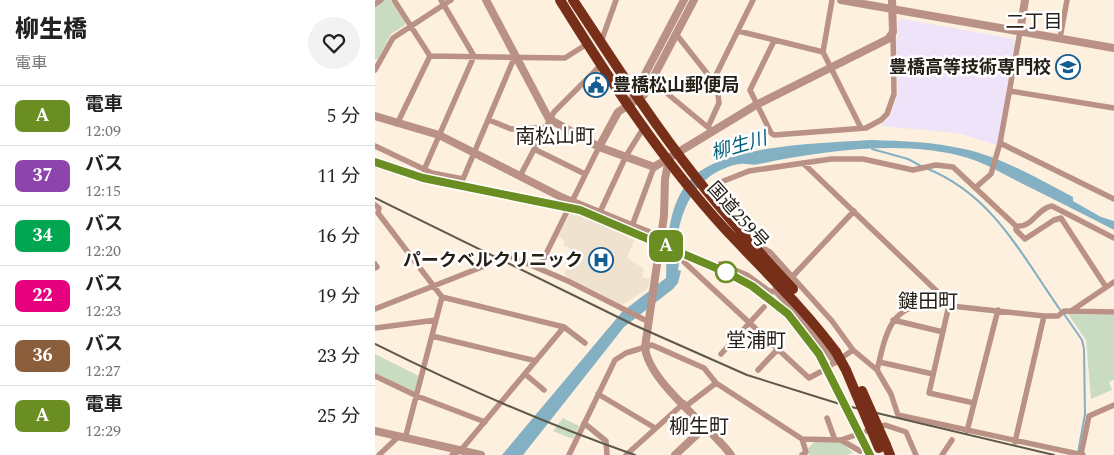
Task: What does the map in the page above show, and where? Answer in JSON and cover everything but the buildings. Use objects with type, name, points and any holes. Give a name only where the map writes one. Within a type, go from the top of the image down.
[{"type":"highway","name":"国道259号","points":[[560,0],[628,105],[644,126],[673,156]]},
{"type":"highway","name":"国道259号","points":[[573,0],[673,156],[690,179],[824,324],[836,358]]},
{"type":"highway","name":"国道259号","points":[[704,193],[724,228],[820,330],[836,358],[846,370],[882,449],[890,455]]},
{"type":"street","points":[[375,4],[381,0]]},
{"type":"street","points":[[394,0],[430,56]]},
{"type":"street","points":[[376,66],[393,38],[443,2],[451,0]]},
{"type":"street","points":[[486,0],[549,119],[599,147],[654,166]]},
{"type":"street","points":[[601,42],[616,0]]},
{"type":"street","points":[[539,268],[599,147],[618,112],[636,97],[684,0]]},
{"type":"street","points":[[636,97],[644,95],[694,0]]},
{"type":"street","points":[[713,81],[753,0]]},
{"type":"street","points":[[832,0],[823,52],[861,128]]},
{"type":"street","points":[[841,0],[1114,48]]},
{"type":"street","points":[[774,41],[750,90],[756,105],[774,135],[861,128],[876,124],[887,114],[895,86],[892,0]]},
{"type":"street","points":[[975,188],[991,174],[998,152],[1025,0]]},
{"type":"street","points":[[1060,38],[1067,0]]},
{"type":"street","points":[[443,2],[474,56]]},
{"type":"street","points":[[737,32],[823,52]]},
{"type":"street","points":[[632,226],[654,166],[673,156],[711,129],[888,39],[893,32]]},
{"type":"street","points":[[677,34],[713,81],[719,95],[719,103],[711,129]]},
{"type":"street","points":[[430,56],[565,58],[587,44]]},
{"type":"street","points":[[397,124],[430,56]]},
{"type":"street","points":[[424,170],[474,56]]},
{"type":"street","points":[[375,146],[424,170],[463,179],[515,56]]},
{"type":"street","points":[[520,176],[549,119],[601,65]]},
{"type":"street","points":[[652,81],[711,129]]},
{"type":"street","points":[[1010,90],[1114,108]]},
{"type":"street","points":[[375,116],[439,136],[563,198],[572,200],[661,238]]},
{"type":"street","points":[[489,120],[511,129],[545,127]]},
{"type":"street","points":[[600,212],[626,156],[644,126]]},
{"type":"street","points":[[1000,143],[1114,199]]},
{"type":"street","points":[[534,149],[585,174]]},
{"type":"street","points":[[673,156],[665,180],[664,216],[645,347],[646,359],[653,370],[731,455]]},
{"type":"street","points":[[704,193],[721,182],[749,172],[831,159],[863,159],[913,170],[940,164],[953,167],[1016,226],[1016,230],[1025,239],[1061,218],[1106,287]]},
{"type":"street","points":[[803,163],[949,305]]},
{"type":"street","points":[[375,205],[379,208],[378,213],[442,297],[564,326],[585,344]]},
{"type":"street","points":[[1016,226],[1028,224],[1043,210],[1052,206],[1114,238]]},
{"type":"street","points":[[792,276],[854,211]]},
{"type":"street","points":[[760,253],[765,249],[770,252],[853,350],[877,370],[891,394],[898,415],[1015,442],[1080,454],[1089,416],[1114,405]]},
{"type":"street","points":[[375,309],[487,265],[503,254],[533,268],[539,268],[649,322]]},
{"type":"street","points":[[684,262],[809,378],[822,371]]},
{"type":"street","points":[[375,264],[377,267],[375,268]]},
{"type":"street","points":[[720,264],[747,276],[769,291],[776,292]]},
{"type":"street","points":[[775,280],[776,292],[836,358],[853,350]]},
{"type":"street","points":[[877,370],[893,320],[903,311],[916,305],[949,305],[1058,316],[1114,282]]},
{"type":"street","points":[[379,455],[402,438],[417,396],[442,297]]},
{"type":"street","points":[[949,305],[929,393],[974,404]]},
{"type":"street","points":[[721,354],[764,307]]},
{"type":"street","points":[[967,431],[998,310]]},
{"type":"street","points":[[1068,311],[1114,312]]},
{"type":"street","points":[[1015,442],[1044,316]]},
{"type":"street","points":[[375,328],[402,326],[436,320]]},
{"type":"street","points":[[893,320],[943,332]]},
{"type":"street","points":[[452,455],[461,450],[564,326]]},
{"type":"street","points":[[432,336],[536,361]]},
{"type":"street","points":[[569,455],[615,360],[626,353],[652,345],[704,368],[716,383],[802,439],[838,440],[885,425],[906,432],[916,455]]},
{"type":"street","points":[[759,370],[778,349]]},
{"type":"street","points":[[879,362],[933,374]]},
{"type":"street","points":[[525,374],[543,390]]},
{"type":"street","points":[[375,376],[417,396],[485,422]]},
{"type":"street","points":[[626,455],[655,428],[716,383]]},
{"type":"street","points":[[598,394],[655,428]]},
{"type":"street","points":[[827,418],[838,440],[860,451]]},
{"type":"street","points":[[584,423],[606,441],[607,455]]},
{"type":"street","points":[[675,455],[706,426]]},
{"type":"street","points":[[375,431],[481,455]]},
{"type":"street","points":[[802,439],[805,454]]},
{"type":"street","points":[[942,455],[952,440]]},
{"type":"shaded area","points":[[902,19],[1014,39],[997,145],[957,133],[880,126],[890,116],[898,93],[896,40],[898,38],[898,22]]},
{"type":"shaded area","name":"パークベルクリニック","points":[[572,210],[634,240],[627,258],[642,267],[644,270],[642,277],[648,279],[651,277],[647,289],[622,305],[564,275],[576,252],[563,245],[565,241],[558,236]]},
{"type":"green space","points":[[384,0],[390,0],[405,22],[405,25],[391,34],[378,59],[375,60],[375,6]]},
{"type":"green space","points":[[1068,314],[1114,315],[1114,380],[1109,382],[1112,390],[1091,399],[1086,340]]},
{"type":"green space","points":[[375,354],[419,376],[415,391],[413,392],[375,373]]},
{"type":"green space","points":[[563,418],[579,426],[573,439],[553,431]]},
{"type":"green space","points":[[815,441],[841,442],[853,453],[846,455],[809,455],[808,448]]},
{"type":"water","points":[[872,140],[907,141],[941,145],[992,157],[1020,169],[1073,197],[1073,201],[1101,217],[1114,221],[1114,230],[982,163],[943,152],[891,148],[863,149],[836,151],[757,165],[742,164],[728,167],[712,175],[701,185],[688,202],[684,211],[674,254],[680,256],[678,270],[681,271],[678,283],[624,327],[523,455],[502,455],[622,312],[666,278],[668,239],[673,213],[677,200],[691,179],[706,167],[750,152],[803,144]]},
{"type":"waterway","points":[[872,149],[908,159],[921,166]]},
{"type":"waterway","points":[[928,169],[951,181],[989,211],[1019,249],[1061,311]]},
{"type":"waterway","points":[[1064,314],[1082,340],[1084,349],[1085,414],[1078,453]]},
{"type":"railway","points":[[375,162],[423,178],[580,210],[684,253],[752,286],[788,314],[820,354],[870,455]]},
{"type":"railway","points":[[375,198],[634,325],[747,375],[843,405],[1054,455]]},
{"type":"railway","points":[[375,344],[503,404],[635,455]]},
{"type":"train","name":"A","points":[[375,162],[423,178],[580,210],[683,253],[752,286],[788,314],[819,354],[870,455]]},
{"type":"place","name":"豊橋高等技術専門校","points":[[1068,67]]},
{"type":"place","name":"豊橋松山郵便局","points":[[596,85]]},
{"type":"place","name":"パークベルクリニック","points":[[601,260]]},
{"type":"district","name":"二丁目","points":[[1034,22]]},
{"type":"district","name":"南松山町","points":[[555,137]]},
{"type":"district","name":"鍵田町","points":[[928,302]]},
{"type":"district","name":"堂浦町","points":[[756,341]]},
{"type":"district","name":"柳生町","points":[[699,427]]},
{"type":"water label","name":"柳生川","points":[[739,146]]}]
